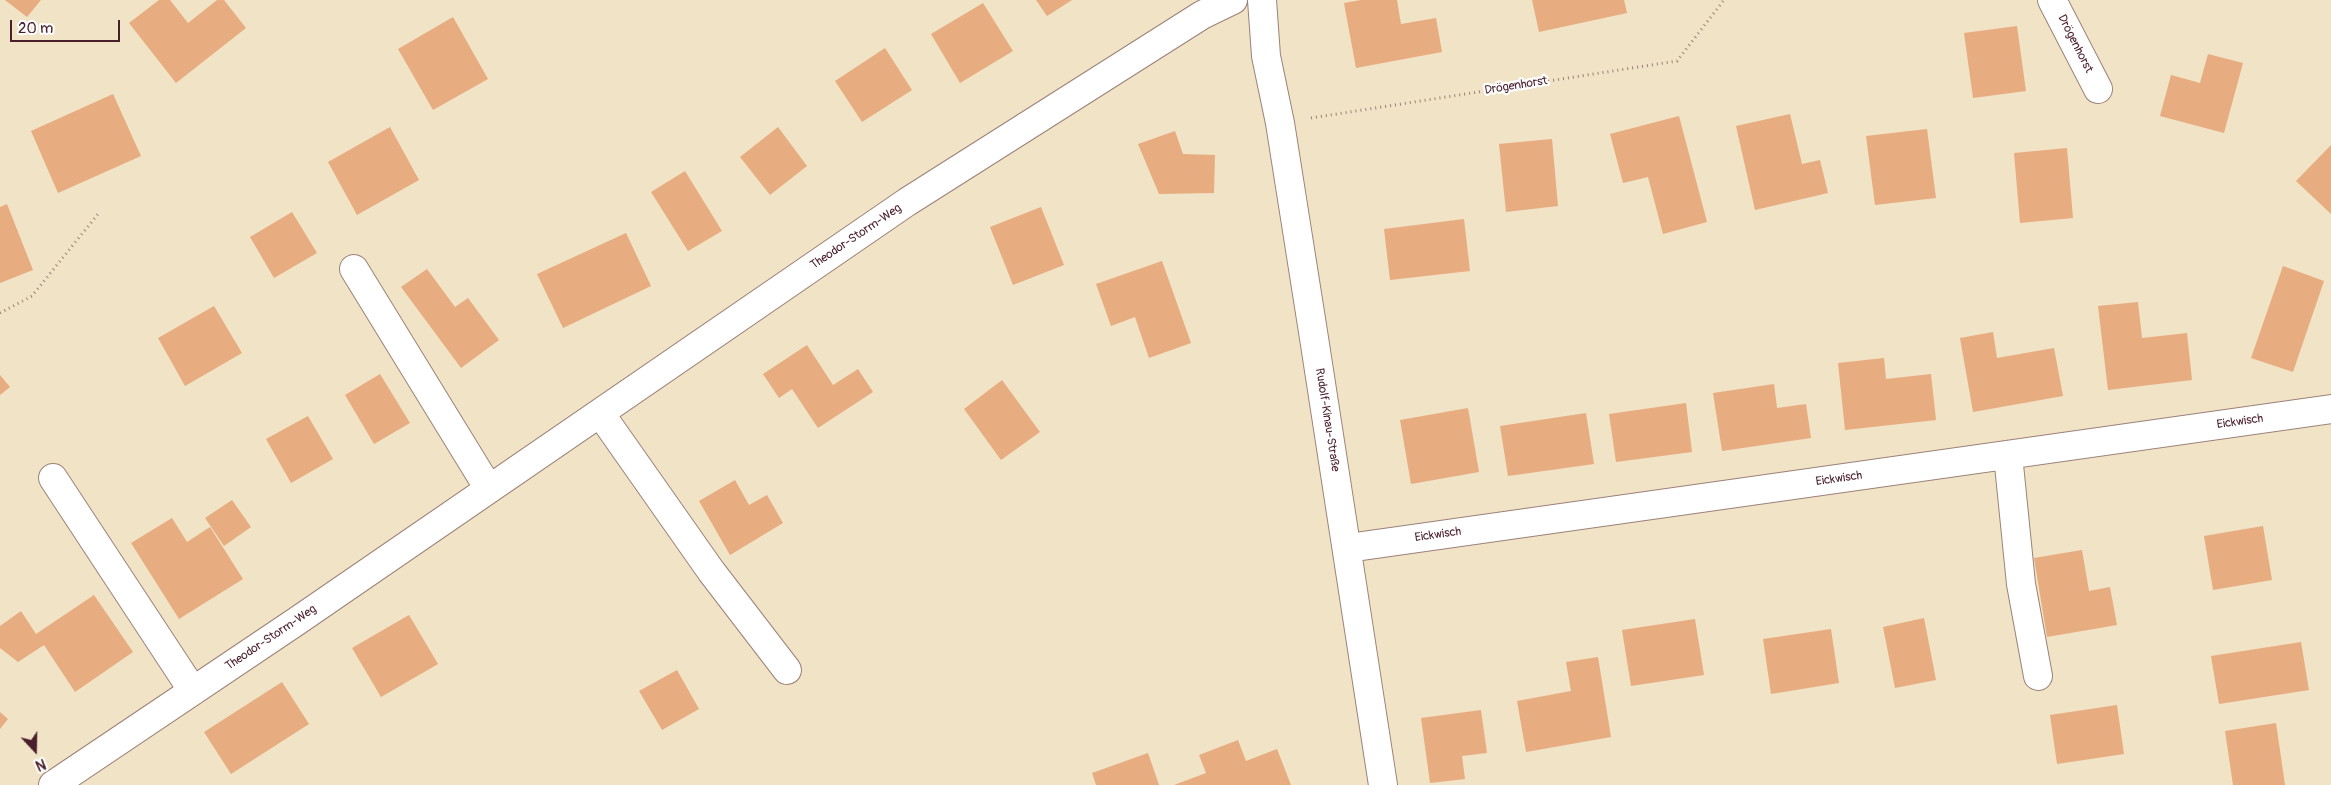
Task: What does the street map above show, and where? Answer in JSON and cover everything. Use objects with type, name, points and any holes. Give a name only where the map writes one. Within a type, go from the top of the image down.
[{"type":"street","name":"Theodor-Storm-Weg","points":[[52,785],[193,691],[907,202],[1202,15],[1233,0]]},
{"type":"street","name":"Rudolf-Kinau-Straße","points":[[1262,0],[1266,56],[1280,123],[1348,548],[1383,785]]},
{"type":"street","name":"Drögenhorst","points":[[2052,0],[2098,89]]},
{"type":"street","points":[[354,269],[489,489]]},
{"type":"street","name":"Eickwisch","points":[[1348,548],[2331,409]]},
{"type":"street","points":[[600,413],[711,571],[787,670]]},
{"type":"street","points":[[2008,455],[2021,584],[2038,676]]},
{"type":"street","points":[[53,478],[193,691]]},
{"type":"path","name":"Drögenhorst","points":[[1280,123],[1677,61],[1724,0]]},
{"type":"path","points":[[0,313],[32,296],[98,214]]},
{"type":"building","points":[[5,0],[41,0],[27,17]]},
{"type":"building","points":[[159,0],[170,0],[188,23],[217,0],[224,0],[246,28],[176,83],[129,23]]},
{"type":"building","points":[[1036,0],[1072,0],[1047,16]]},
{"type":"building","points":[[1361,0],[1397,0],[1401,24],[1436,18],[1442,52],[1356,68],[1344,3]]},
{"type":"building","points":[[1532,0],[1624,0],[1627,13],[1539,32]]},
{"type":"building","points":[[983,3],[1013,51],[960,83],[931,34]]},
{"type":"building","points":[[453,17],[488,79],[433,110],[398,49]]},
{"type":"building","points":[[2017,26],[2026,91],[1973,98],[1964,33]]},
{"type":"building","points":[[885,48],[912,90],[862,122],[835,81]]},
{"type":"building","points":[[2208,54],[2243,63],[2224,133],[2160,116],[2171,75],[2200,83]]},
{"type":"building","points":[[113,94],[141,156],[58,193],[31,131]]},
{"type":"building","points":[[1790,114],[1802,164],[1820,160],[1828,193],[1755,210],[1736,126]]},
{"type":"building","points":[[1679,116],[1707,222],[1663,234],[1648,177],[1623,183],[1610,134]]},
{"type":"building","points":[[390,127],[419,180],[357,215],[328,162]]},
{"type":"building","points":[[778,127],[807,166],[770,195],[740,157]]},
{"type":"building","points":[[1927,129],[1936,198],[1875,205],[1866,136]]},
{"type":"building","points":[[1175,131],[1183,154],[1215,155],[1214,193],[1159,194],[1138,144]]},
{"type":"building","points":[[1552,139],[1558,206],[1506,212],[1499,144]]},
{"type":"building","points":[[2331,145],[2331,214],[2296,181]]},
{"type":"building","points":[[2067,148],[2073,218],[2020,223],[2014,153]]},
{"type":"building","points":[[685,171],[722,231],[688,251],[651,192]]},
{"type":"building","points":[[7,204],[33,270],[0,283],[0,207]]},
{"type":"building","points":[[1041,207],[1064,265],[1013,285],[990,227]]},
{"type":"building","points":[[292,212],[317,253],[274,278],[250,237]]},
{"type":"building","points":[[1464,219],[1470,271],[1390,280],[1384,229]]},
{"type":"building","points":[[626,233],[651,286],[563,328],[537,274]]},
{"type":"building","points":[[1162,261],[1191,343],[1149,358],[1135,317],[1111,326],[1096,284]]},
{"type":"building","points":[[2283,266],[2324,281],[2293,372],[2251,358]]},
{"type":"building","points":[[427,269],[455,307],[468,298],[499,340],[461,368],[401,287]]},
{"type":"building","points":[[2138,302],[2142,338],[2187,333],[2192,380],[2108,390],[2098,306]]},
{"type":"building","points":[[214,306],[242,353],[185,386],[158,338]]},
{"type":"building","points":[[1993,332],[1997,358],[2054,348],[2063,396],[1973,412],[1960,338]]},
{"type":"building","points":[[807,345],[833,385],[858,369],[873,392],[818,428],[792,389],[779,398],[763,374]]},
{"type":"building","points":[[1884,358],[1886,379],[1931,374],[1936,420],[1845,430],[1838,363]]},
{"type":"building","points":[[380,374],[410,423],[374,444],[345,395]]},
{"type":"building","points":[[0,375],[10,387],[0,395]]},
{"type":"building","points":[[1002,380],[1040,432],[1001,460],[964,409]]},
{"type":"building","points":[[1774,384],[1777,408],[1806,404],[1811,438],[1722,451],[1713,393]]},
{"type":"building","points":[[1686,403],[1692,452],[1616,462],[1609,414]]},
{"type":"building","points":[[1468,408],[1479,472],[1411,484],[1400,420]]},
{"type":"building","points":[[1586,413],[1594,464],[1508,476],[1500,426]]},
{"type":"building","points":[[308,416],[333,459],[291,483],[266,439]]},
{"type":"building","points":[[735,480],[749,505],[767,495],[783,523],[730,555],[699,501]]},
{"type":"building","points":[[232,500],[251,527],[224,546],[205,518]]},
{"type":"building","points":[[172,518],[187,542],[210,527],[243,579],[179,619],[131,543]]},
{"type":"building","points":[[2263,526],[2272,580],[2213,590],[2204,536]]},
{"type":"building","points":[[2082,550],[2089,591],[2110,587],[2117,625],[2047,637],[2034,558]]},
{"type":"building","points":[[94,595],[133,652],[75,692],[44,645],[18,662],[0,648],[0,626],[21,611],[36,634]]},
{"type":"building","points":[[409,615],[438,664],[381,697],[352,648]]},
{"type":"building","points":[[1924,618],[1936,680],[1895,688],[1883,627]]},
{"type":"building","points":[[1695,619],[1704,675],[1631,686],[1622,630]]},
{"type":"building","points":[[1831,629],[1839,683],[1771,694],[1763,639]]},
{"type":"building","points":[[2301,642],[2309,690],[2219,704],[2211,656]]},
{"type":"building","points":[[1598,657],[1611,737],[1526,752],[1517,701],[1571,691],[1566,662]]},
{"type":"building","points":[[677,670],[699,709],[662,730],[639,691]]},
{"type":"building","points":[[282,682],[309,724],[231,774],[204,732]]},
{"type":"building","points":[[2117,705],[2124,754],[2057,764],[2050,715]]},
{"type":"building","points":[[1481,710],[1487,753],[1462,756],[1465,779],[1430,783],[1421,718]]},
{"type":"building","points":[[0,712],[8,719],[0,729]]},
{"type":"building","points":[[2276,723],[2285,785],[2233,785],[2225,731]]},
{"type":"building","points":[[1238,740],[1246,761],[1277,749],[1291,785],[1174,785],[1206,773],[1199,755]]},
{"type":"building","points":[[1148,753],[1159,785],[1096,785],[1092,773]]}]
